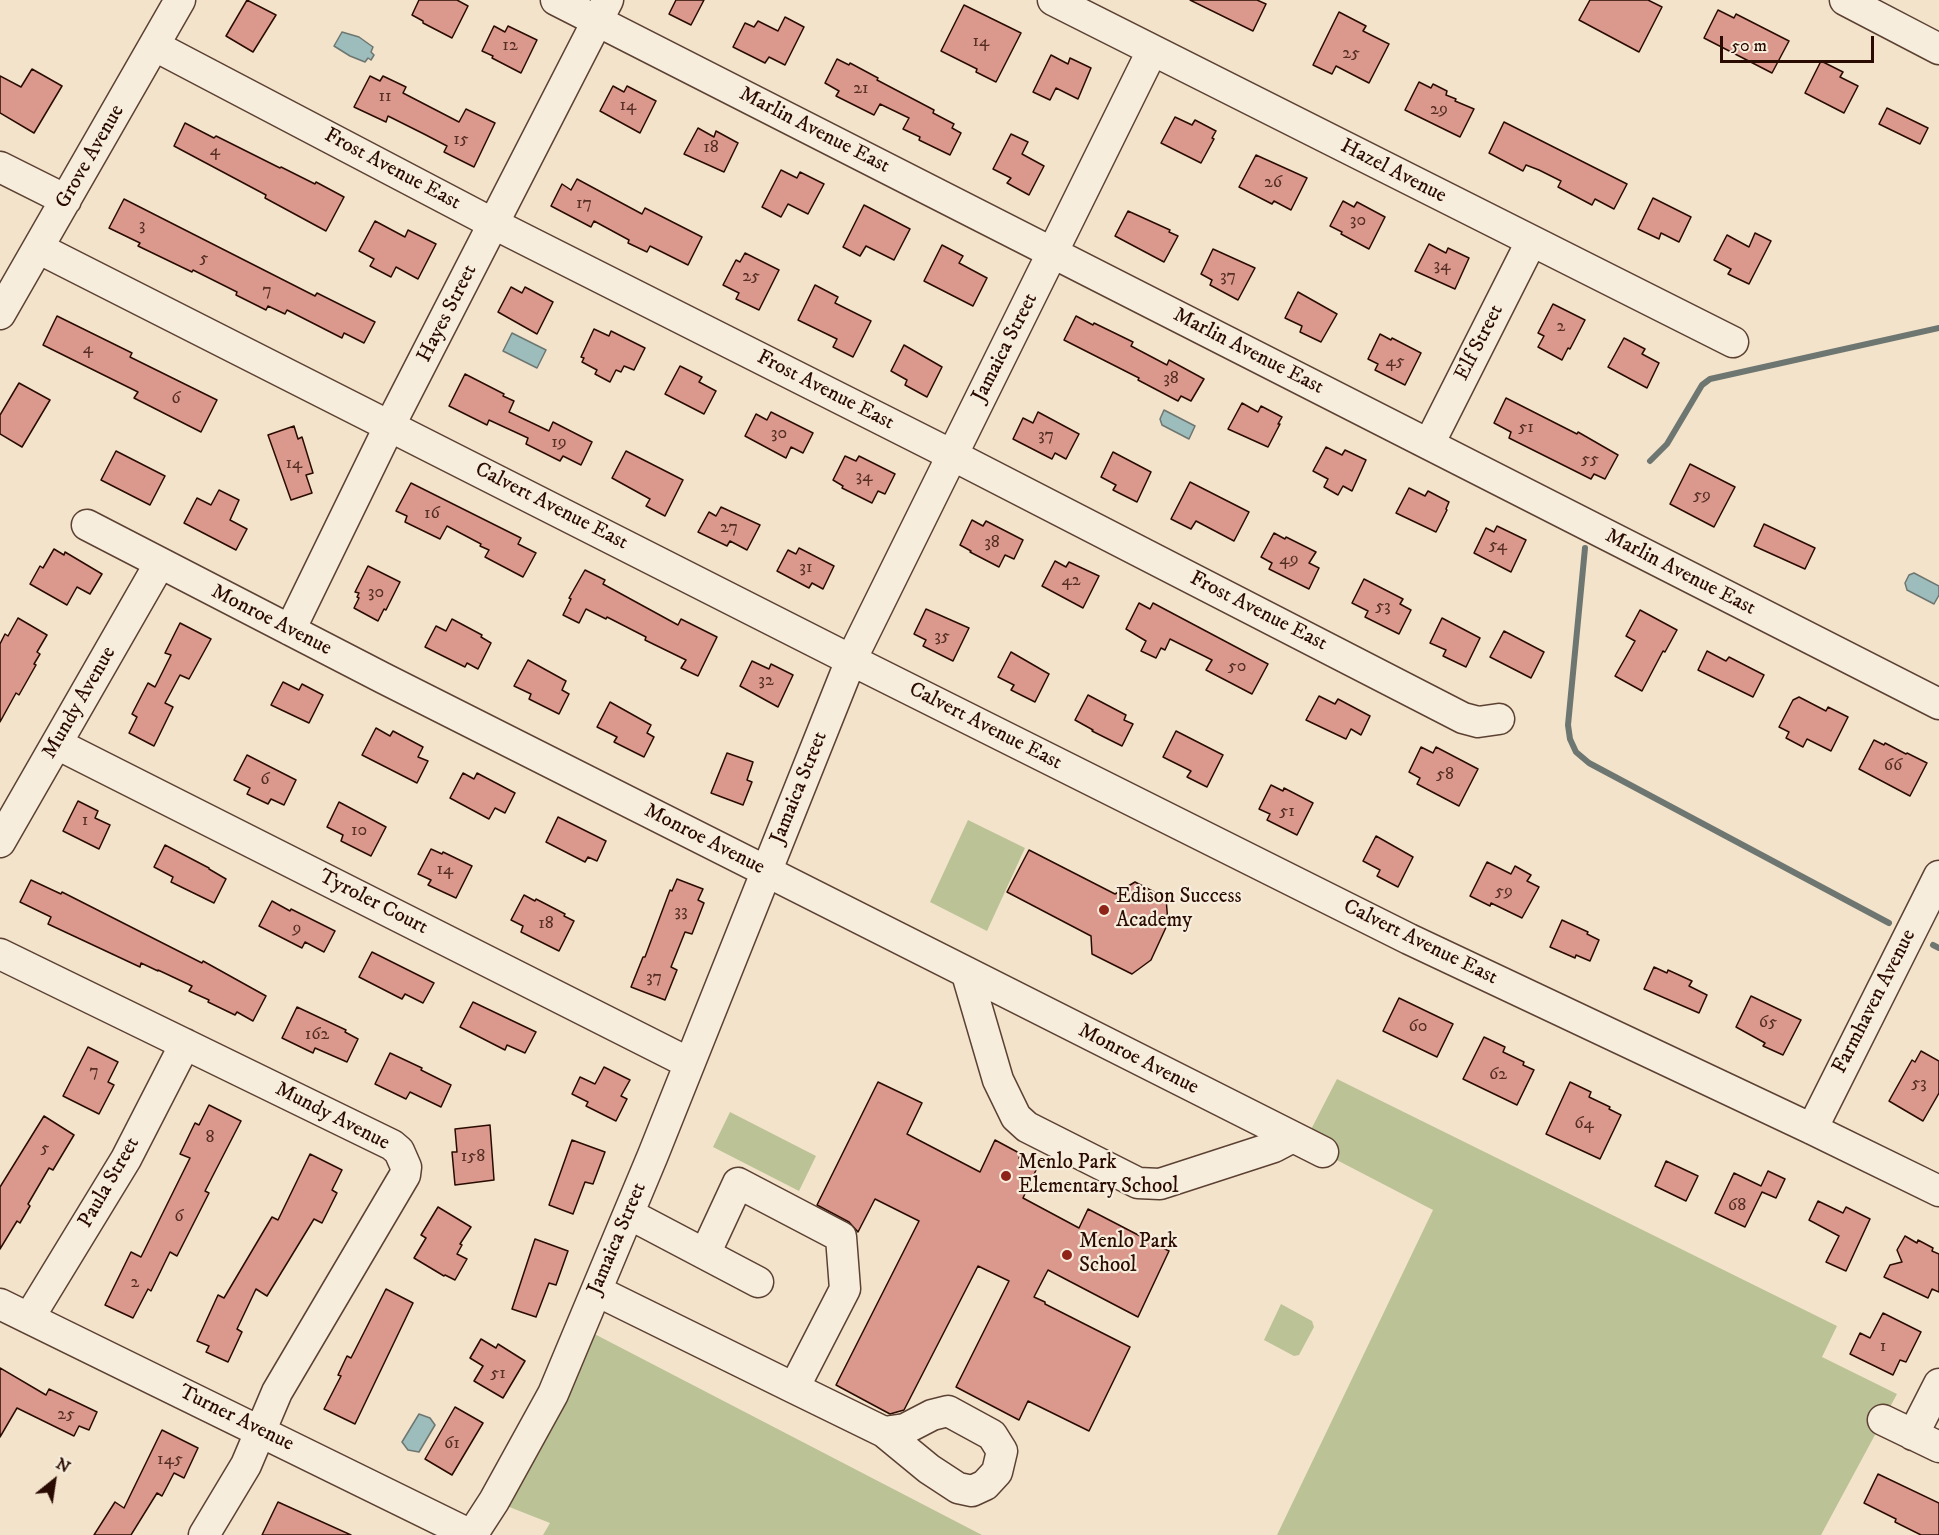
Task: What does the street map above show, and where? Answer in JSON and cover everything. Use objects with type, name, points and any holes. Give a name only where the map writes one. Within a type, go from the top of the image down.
[{"type":"street","name":"Grove Avenue","points":[[0,314],[180,0]]},
{"type":"street","name":"Marlin Avenue East","points":[[556,0],[603,11],[1053,253],[1939,704]]},
{"type":"street","name":"Hazel Avenue","points":[[1053,0],[1733,342]]},
{"type":"street","points":[[1845,0],[1939,49]]},
{"type":"street","name":"Hayes Street","points":[[290,630],[390,425],[603,11]]},
{"type":"street","name":"Frost Avenue East","points":[[155,46],[494,224],[952,455],[1463,718],[1478,722],[1499,719]]},
{"type":"street","name":"Jamaica Street","points":[[471,1535],[494,1501],[549,1402],[629,1214],[851,660],[1152,51]]},
{"type":"street","points":[[0,167],[66,200]]},
{"type":"street","name":"Elf Street","points":[[1429,444],[1531,242]]},
{"type":"street","name":"Calvert Avenue East","points":[[38,248],[851,660],[1409,939],[1939,1191]]},
{"type":"street","name":"Monroe Avenue","points":[[87,525],[967,974],[1323,1152]]},
{"type":"street","name":"Mundy Avenue","points":[[0,842],[159,563]]},
{"type":"street","name":"Tyroler Court","points":[[57,744],[689,1063]]},
{"type":"street","name":"Farmhaven Avenue","points":[[1812,1129],[1939,876]]},
{"type":"street","name":"Mundy Avenue","points":[[0,954],[392,1145],[399,1151],[406,1167],[405,1175],[276,1392],[246,1465],[204,1535]]},
{"type":"street","points":[[967,974],[998,1080],[1016,1117],[1027,1127],[1138,1183],[1160,1185],[1274,1148],[1293,1137]]},
{"type":"street","name":"Paula Street","points":[[29,1318],[126,1159],[185,1044]]},
{"type":"street","points":[[705,1254],[738,1183],[841,1237],[845,1289],[794,1388]]},
{"type":"street","points":[[629,1214],[758,1282]]},
{"type":"street","points":[[597,1291],[884,1432]]},
{"type":"street","name":"Turner Avenue","points":[[0,1304],[471,1535]]},
{"type":"street","points":[[1883,1420],[1926,1441],[1939,1384]]},
{"type":"green space","points":[[968,820],[1025,848],[987,931],[930,902]]},
{"type":"green space","points":[[1337,1079],[1837,1326],[1822,1357],[1897,1394],[1821,1535],[1277,1535],[1433,1210],[1304,1143]]},
{"type":"green space","points":[[730,1112],[816,1156],[799,1191],[713,1147]]},
{"type":"green space","points":[[1281,1304],[1312,1321],[1314,1327],[1299,1355],[1294,1356],[1264,1340]]},
{"type":"green space","points":[[581,1327],[982,1535],[543,1535],[550,1523],[494,1501]]},
{"type":"water","points":[[342,32],[359,37],[373,47],[371,52],[374,55],[371,60],[368,58],[365,62],[334,46]]},
{"type":"water","points":[[512,333],[546,350],[537,368],[503,351]]},
{"type":"water","points":[[1164,410],[1195,426],[1189,439],[1162,425],[1160,419]]},
{"type":"water","points":[[1914,573],[1939,586],[1939,595],[1934,604],[1907,590],[1905,583],[1909,575]]},
{"type":"water","points":[[419,1414],[430,1418],[435,1425],[419,1452],[408,1450],[402,1442]]},
{"type":"building","points":[[247,0],[276,15],[253,52],[226,36]]},
{"type":"building","points":[[419,0],[457,0],[468,6],[452,38],[412,15]]},
{"type":"building","points":[[676,0],[704,0],[691,25],[669,14]]},
{"type":"building","points":[[1190,0],[1257,0],[1266,4],[1253,31]]},
{"type":"building","points":[[1590,0],[1648,0],[1662,7],[1639,52],[1579,20]]},
{"type":"building","points":[[964,5],[1021,33],[996,82],[976,72],[977,69],[941,51]]},
{"type":"building","points":[[1718,10],[1734,18],[1736,14],[1789,41],[1772,73],[1704,38]]},
{"type":"building","points":[[1339,12],[1366,26],[1363,31],[1389,44],[1369,83],[1336,66],[1332,74],[1313,65]]},
{"type":"building","points":[[785,17],[804,27],[785,65],[769,57],[765,63],[733,47],[745,23],[754,27],[758,21],[778,31]]},
{"type":"building","points":[[494,26],[505,32],[508,26],[537,40],[521,73],[482,51]]},
{"type":"building","points":[[1051,55],[1068,64],[1070,58],[1091,68],[1078,99],[1056,88],[1050,100],[1033,92]]},
{"type":"building","points":[[837,59],[849,65],[850,63],[878,78],[877,80],[934,110],[933,113],[954,124],[952,128],[961,133],[950,155],[919,140],[920,137],[903,129],[909,118],[880,104],[874,115],[836,96],[839,91],[825,83]]},
{"type":"building","points":[[1821,61],[1843,72],[1840,77],[1858,86],[1844,113],[1805,93]]},
{"type":"building","points":[[32,69],[62,86],[34,133],[0,113],[0,76],[21,87]]},
{"type":"building","points":[[370,76],[380,81],[383,76],[406,87],[403,93],[459,122],[466,109],[495,123],[474,167],[444,152],[447,146],[388,116],[386,122],[354,107]]},
{"type":"building","points":[[1419,82],[1431,88],[1433,84],[1447,91],[1446,95],[1456,99],[1455,101],[1474,109],[1460,137],[1405,110]]},
{"type":"building","points":[[613,86],[624,92],[627,86],[656,101],[640,133],[600,111]]},
{"type":"building","points":[[1887,108],[1928,128],[1920,144],[1879,124]]},
{"type":"building","points":[[1175,117],[1192,125],[1195,120],[1216,131],[1201,163],[1161,143]]},
{"type":"building","points":[[1504,122],[1627,184],[1614,209],[1595,199],[1592,205],[1558,187],[1561,181],[1526,165],[1523,171],[1489,153]]},
{"type":"building","points":[[185,123],[344,197],[326,231],[265,198],[266,195],[174,146]]},
{"type":"building","points":[[698,128],[714,137],[716,131],[738,143],[724,172],[684,154]]},
{"type":"building","points":[[1011,134],[1028,142],[1022,154],[1044,166],[1029,195],[1007,183],[1011,178],[993,169]]},
{"type":"building","points":[[1256,155],[1307,178],[1291,210],[1274,201],[1272,204],[1239,187]]},
{"type":"building","points":[[781,170],[797,178],[800,172],[824,184],[808,214],[788,204],[781,217],[762,207]]},
{"type":"building","points":[[577,179],[642,214],[645,208],[702,237],[688,265],[650,246],[647,252],[628,243],[629,240],[594,221],[591,227],[551,206],[562,184],[571,190]]},
{"type":"building","points":[[1653,198],[1691,217],[1679,242],[1661,233],[1659,239],[1638,229]]},
{"type":"building","points":[[124,199],[315,296],[317,293],[375,322],[364,343],[344,333],[342,338],[287,310],[285,314],[268,306],[266,310],[236,295],[237,292],[193,270],[192,272],[138,246],[140,243],[109,228]]},
{"type":"building","points":[[1343,201],[1354,207],[1357,202],[1385,217],[1369,249],[1330,226]]},
{"type":"building","points":[[864,205],[910,229],[894,260],[866,246],[860,256],[843,247]]},
{"type":"building","points":[[1128,211],[1178,236],[1164,262],[1115,236]]},
{"type":"building","points":[[375,221],[405,237],[408,230],[436,244],[418,279],[396,267],[391,277],[370,266],[374,259],[359,251]]},
{"type":"building","points":[[1755,233],[1771,241],[1749,284],[1728,274],[1731,269],[1714,260],[1727,235],[1749,247]]},
{"type":"building","points":[[1429,244],[1446,253],[1448,248],[1469,258],[1455,289],[1415,271]]},
{"type":"building","points":[[942,245],[963,256],[959,263],[987,278],[973,306],[924,281]]},
{"type":"building","points":[[1213,249],[1255,268],[1238,300],[1210,285],[1212,280],[1201,274]]},
{"type":"building","points":[[745,253],[779,270],[759,310],[736,299],[739,293],[723,285],[736,260],[740,262]]},
{"type":"building","points":[[815,285],[838,297],[835,303],[871,321],[853,357],[833,347],[837,339],[798,320]]},
{"type":"building","points":[[511,287],[522,293],[525,287],[553,302],[537,334],[498,312]]},
{"type":"building","points":[[1298,292],[1337,314],[1321,342],[1300,332],[1302,326],[1285,318]]},
{"type":"building","points":[[1553,304],[1585,320],[1562,360],[1538,347],[1544,336],[1538,333]]},
{"type":"building","points":[[57,316],[132,353],[130,357],[217,400],[201,432],[134,398],[138,392],[43,345]]},
{"type":"building","points":[[1076,316],[1133,342],[1131,346],[1167,365],[1169,360],[1204,379],[1191,401],[1181,396],[1178,401],[1138,380],[1139,378],[1064,340]]},
{"type":"building","points":[[594,329],[609,336],[611,331],[645,348],[634,370],[624,366],[621,372],[616,370],[610,382],[595,374],[597,370],[582,362],[584,358],[581,357]]},
{"type":"building","points":[[1380,334],[1421,353],[1405,385],[1375,370],[1378,364],[1368,359]]},
{"type":"building","points":[[1624,338],[1645,349],[1642,354],[1659,363],[1647,388],[1608,367]]},
{"type":"building","points":[[904,345],[942,367],[927,397],[905,385],[907,380],[891,371]]},
{"type":"building","points":[[680,366],[702,377],[699,382],[716,391],[704,414],[665,394]]},
{"type":"building","points":[[465,374],[514,401],[509,412],[549,431],[553,422],[592,442],[581,465],[563,456],[560,461],[526,444],[528,438],[489,420],[487,425],[449,406]]},
{"type":"building","points":[[19,383],[50,400],[22,447],[0,434],[0,415]]},
{"type":"building","points":[[1506,398],[1577,434],[1578,432],[1618,455],[1605,479],[1594,474],[1591,479],[1509,438],[1511,432],[1494,423]]},
{"type":"building","points":[[1242,403],[1258,412],[1261,406],[1282,417],[1268,447],[1228,429]]},
{"type":"building","points":[[771,412],[813,433],[803,453],[791,447],[786,458],[745,436],[756,414],[767,420]]},
{"type":"building","points":[[1038,412],[1079,434],[1066,459],[1055,453],[1052,459],[1013,439],[1023,418],[1033,423]]},
{"type":"building","points":[[294,426],[298,439],[302,437],[313,473],[306,475],[312,493],[291,500],[268,435]]},
{"type":"building","points":[[1326,447],[1342,455],[1345,450],[1366,460],[1352,491],[1343,486],[1338,495],[1324,487],[1328,479],[1313,471]]},
{"type":"building","points":[[116,451],[165,476],[150,505],[101,480]]},
{"type":"building","points":[[626,451],[683,480],[665,516],[646,506],[650,499],[612,478]]},
{"type":"building","points":[[1113,452],[1151,472],[1137,502],[1113,490],[1116,485],[1101,477]]},
{"type":"building","points":[[845,456],[856,461],[859,456],[895,474],[885,494],[878,491],[872,503],[842,488],[843,486],[833,480]]},
{"type":"building","points":[[1690,464],[1735,487],[1714,527],[1670,504]]},
{"type":"building","points":[[1190,482],[1249,512],[1234,541],[1196,521],[1191,529],[1171,519]]},
{"type":"building","points":[[411,483],[521,538],[518,544],[536,553],[523,577],[485,557],[489,550],[447,526],[440,539],[405,522],[407,516],[396,511]]},
{"type":"building","points":[[1409,488],[1425,496],[1428,491],[1449,502],[1436,532],[1396,513]]},
{"type":"building","points":[[219,490],[239,500],[230,520],[247,529],[236,550],[184,523],[197,498],[211,505]]},
{"type":"building","points":[[721,507],[760,525],[747,550],[730,541],[727,546],[698,532],[709,512],[716,516]]},
{"type":"building","points":[[972,520],[983,526],[986,521],[1023,540],[1014,559],[1005,555],[999,567],[960,545]]},
{"type":"building","points":[[1764,524],[1815,548],[1805,569],[1754,546]]},
{"type":"building","points":[[1497,526],[1526,540],[1511,572],[1474,553],[1486,528],[1494,532]]},
{"type":"building","points":[[1274,533],[1316,552],[1309,563],[1319,568],[1309,589],[1269,569],[1272,563],[1261,557]]},
{"type":"building","points":[[799,548],[834,566],[823,589],[812,583],[809,588],[777,571],[788,550],[796,554]]},
{"type":"building","points":[[54,549],[64,555],[65,552],[102,574],[90,594],[77,587],[67,605],[30,584],[40,566],[43,568]]},
{"type":"building","points":[[1055,561],[1066,567],[1069,562],[1099,576],[1083,608],[1042,586]]},
{"type":"building","points":[[368,566],[400,582],[378,621],[354,608],[359,598],[357,597],[359,593],[355,592]]},
{"type":"building","points":[[585,570],[605,580],[603,584],[678,625],[681,619],[717,637],[698,676],[681,668],[686,660],[645,640],[646,637],[607,617],[606,619],[586,609],[579,623],[563,615],[571,599],[569,598]]},
{"type":"building","points":[[1364,579],[1403,599],[1400,604],[1411,610],[1399,634],[1365,617],[1368,611],[1352,603]]},
{"type":"building","points":[[1139,603],[1150,609],[1153,603],[1268,664],[1252,694],[1206,670],[1212,660],[1170,639],[1165,650],[1161,648],[1156,658],[1141,651],[1146,641],[1126,629]]},
{"type":"building","points":[[926,609],[969,628],[953,661],[923,646],[926,640],[914,634]]},
{"type":"building","points":[[1640,610],[1677,630],[1642,691],[1615,676],[1635,641],[1626,636]]},
{"type":"building","points":[[18,618],[47,635],[37,652],[40,654],[34,664],[36,665],[19,695],[16,693],[0,722],[0,644],[5,634],[8,636]]},
{"type":"building","points":[[1442,618],[1480,638],[1466,667],[1443,656],[1446,650],[1430,643]]},
{"type":"building","points":[[452,619],[482,635],[481,637],[491,643],[478,669],[467,663],[465,667],[425,647],[436,626],[446,631]]},
{"type":"building","points":[[180,623],[211,639],[189,679],[180,675],[165,703],[173,707],[154,746],[129,733],[137,717],[132,714],[148,683],[155,687],[171,655],[165,653]]},
{"type":"building","points":[[1504,631],[1544,652],[1531,678],[1490,657]]},
{"type":"building","points":[[1707,651],[1726,661],[1729,657],[1764,675],[1753,697],[1698,670]]},
{"type":"building","points":[[1011,652],[1049,674],[1035,702],[1011,690],[1014,685],[998,677]]},
{"type":"building","points":[[528,660],[566,681],[562,690],[569,694],[559,714],[529,699],[531,694],[514,686]]},
{"type":"building","points":[[752,661],[769,669],[771,664],[793,675],[778,707],[740,686]]},
{"type":"building","points":[[283,682],[299,690],[302,684],[323,695],[309,723],[271,705]]},
{"type":"building","points":[[1088,695],[1126,715],[1124,720],[1133,724],[1122,746],[1075,720]]},
{"type":"building","points":[[1319,696],[1335,704],[1338,699],[1370,716],[1361,735],[1351,729],[1346,739],[1306,720]]},
{"type":"building","points":[[1799,697],[1826,711],[1828,707],[1848,717],[1831,751],[1807,739],[1803,747],[1786,738],[1789,732],[1779,727],[1793,700]]},
{"type":"building","points":[[610,702],[651,725],[647,733],[654,737],[644,757],[614,742],[617,737],[597,727]]},
{"type":"building","points":[[376,728],[390,736],[393,731],[423,747],[418,757],[428,761],[417,783],[362,755]]},
{"type":"building","points":[[1176,731],[1223,755],[1207,787],[1187,777],[1191,771],[1163,757]]},
{"type":"building","points":[[1874,740],[1927,763],[1910,796],[1859,769]]},
{"type":"building","points":[[1421,747],[1433,753],[1436,747],[1478,769],[1459,806],[1417,784],[1420,778],[1409,772]]},
{"type":"building","points":[[727,753],[753,762],[747,780],[752,782],[743,805],[711,793]]},
{"type":"building","points":[[247,755],[296,780],[284,805],[271,799],[268,804],[247,794],[250,788],[234,780]]},
{"type":"building","points":[[463,773],[474,779],[477,773],[515,793],[505,813],[495,808],[489,819],[450,798]]},
{"type":"building","points":[[1271,785],[1283,791],[1284,788],[1313,803],[1297,835],[1267,820],[1270,814],[1259,809]]},
{"type":"building","points":[[78,801],[98,811],[95,818],[110,825],[99,849],[63,831]]},
{"type":"building","points":[[339,802],[386,827],[371,856],[341,841],[343,835],[327,827]]},
{"type":"building","points":[[558,817],[606,841],[597,861],[588,857],[585,862],[546,842]]},
{"type":"building","points":[[1376,836],[1413,857],[1398,887],[1377,876],[1380,870],[1363,861]]},
{"type":"building","points":[[165,845],[226,879],[214,903],[171,882],[173,877],[154,867]]},
{"type":"building","points":[[431,849],[442,854],[443,852],[472,866],[456,898],[428,885],[431,880],[418,874]]},
{"type":"building","name":"Edison Success Academy","points":[[1029,850],[1115,894],[1135,882],[1166,898],[1168,923],[1151,960],[1132,974],[1092,954],[1091,936],[1007,892]]},
{"type":"building","points":[[1487,862],[1511,874],[1515,866],[1531,875],[1527,881],[1539,887],[1522,918],[1470,896]]},
{"type":"building","points":[[677,879],[703,889],[698,900],[704,903],[692,934],[685,932],[671,967],[677,970],[665,1000],[631,987],[670,890],[672,891]]},
{"type":"building","points":[[31,880],[61,894],[62,892],[202,963],[203,961],[266,996],[253,1021],[237,1012],[235,1015],[208,1002],[209,1000],[189,991],[192,986],[141,963],[140,967],[48,924],[51,917],[20,902]]},
{"type":"building","points":[[524,895],[565,914],[564,916],[574,921],[559,951],[521,932],[523,926],[511,920]]},
{"type":"building","points":[[272,901],[335,931],[324,952],[305,942],[302,948],[259,926]]},
{"type":"building","points":[[1562,920],[1588,932],[1587,934],[1599,940],[1590,961],[1576,955],[1575,958],[1550,947]]},
{"type":"building","points":[[372,952],[434,983],[423,1003],[405,994],[402,999],[359,977]]},
{"type":"building","points":[[1654,967],[1667,973],[1668,970],[1692,981],[1689,986],[1707,995],[1699,1013],[1644,989]]},
{"type":"building","points":[[1751,996],[1801,1020],[1783,1055],[1763,1046],[1765,1043],[1736,1027]]},
{"type":"building","points":[[1399,998],[1453,1024],[1437,1057],[1383,1031]]},
{"type":"building","points":[[473,1002],[536,1032],[525,1053],[507,1045],[505,1050],[460,1027]]},
{"type":"building","points":[[297,1007],[346,1030],[345,1032],[358,1039],[347,1062],[315,1048],[313,1053],[282,1038]]},
{"type":"building","points":[[1484,1037],[1505,1047],[1503,1052],[1524,1062],[1523,1065],[1534,1070],[1517,1105],[1463,1079]]},
{"type":"building","points":[[88,1047],[118,1062],[108,1082],[114,1085],[99,1114],[63,1096]]},
{"type":"building","points":[[1921,1051],[1939,1061],[1939,1093],[1923,1121],[1889,1101],[1912,1060],[1915,1062]]},
{"type":"building","points":[[390,1053],[451,1085],[441,1107],[410,1092],[406,1099],[375,1084]]},
{"type":"building","points":[[604,1067],[630,1080],[621,1096],[627,1099],[616,1121],[586,1106],[588,1102],[572,1094],[580,1077],[595,1084]]},
{"type":"building","name":"Menlo Park School","points":[[878,1082],[922,1103],[907,1134],[980,1172],[995,1140],[1021,1154],[1019,1158],[1037,1168],[1023,1198],[1079,1228],[1088,1209],[1169,1251],[1138,1317],[1048,1270],[1034,1297],[1130,1347],[1089,1431],[1028,1401],[1019,1420],[956,1387],[1009,1281],[978,1266],[904,1410],[890,1414],[836,1385],[919,1221],[875,1199],[858,1232],[849,1222],[817,1205]]},
{"type":"building","points":[[1570,1082],[1591,1092],[1589,1097],[1621,1115],[1600,1159],[1546,1134]]},
{"type":"building","points":[[209,1105],[241,1121],[205,1191],[209,1193],[177,1256],[170,1252],[151,1291],[148,1289],[133,1318],[105,1305],[131,1252],[141,1257],[190,1158],[180,1154],[195,1123],[199,1125]]},
{"type":"building","points":[[44,1116],[74,1135],[53,1170],[49,1168],[20,1223],[17,1221],[0,1249],[0,1187]]},
{"type":"building","points":[[490,1125],[494,1180],[455,1185],[452,1152],[457,1152],[455,1129]]},
{"type":"building","points":[[572,1140],[605,1152],[593,1184],[585,1182],[573,1214],[549,1205]]},
{"type":"building","points":[[310,1154],[342,1170],[332,1190],[337,1193],[322,1223],[314,1219],[267,1296],[256,1289],[237,1329],[242,1332],[228,1362],[206,1352],[209,1346],[197,1341],[218,1295],[224,1298],[272,1217],[278,1220]]},
{"type":"building","points":[[1666,1161],[1698,1176],[1686,1201],[1655,1186]]},
{"type":"building","points":[[1768,1171],[1785,1179],[1776,1198],[1762,1192],[1745,1227],[1715,1213],[1734,1173],[1761,1186]]},
{"type":"building","points":[[1818,1201],[1843,1213],[1846,1207],[1870,1219],[1846,1271],[1826,1262],[1839,1236],[1809,1220]]},
{"type":"building","points":[[438,1207],[471,1227],[460,1244],[462,1245],[457,1254],[467,1259],[455,1280],[414,1258],[426,1238],[421,1235]]},
{"type":"building","points":[[1905,1236],[1917,1243],[1918,1240],[1939,1254],[1939,1292],[1932,1289],[1928,1298],[1884,1277],[1890,1265],[1902,1262],[1897,1250]]},
{"type":"building","points":[[535,1239],[568,1251],[556,1285],[549,1283],[536,1317],[512,1309]]},
{"type":"building","points":[[386,1289],[413,1303],[355,1424],[324,1409],[341,1376],[338,1375],[347,1356],[351,1358]]},
{"type":"building","points":[[1883,1313],[1921,1332],[1906,1362],[1900,1360],[1893,1375],[1850,1354],[1860,1333],[1870,1338]]},
{"type":"building","points":[[481,1339],[496,1348],[498,1344],[525,1361],[503,1398],[474,1381],[483,1366],[470,1358]]},
{"type":"building","points":[[0,1368],[46,1395],[49,1389],[97,1412],[89,1430],[79,1426],[74,1436],[17,1408],[0,1437]]},
{"type":"building","points":[[455,1407],[483,1423],[452,1475],[425,1459]]},
{"type":"building","points":[[162,1430],[198,1448],[184,1478],[174,1473],[162,1496],[157,1493],[131,1535],[94,1535],[115,1502],[124,1508]]},
{"type":"building","points":[[1878,1474],[1939,1503],[1939,1535],[1921,1535],[1864,1503]]},
{"type":"building","points":[[278,1502],[351,1535],[262,1535]]},
{"type":"waterway","points":[[1650,461],[1667,444],[1702,385],[1710,379],[1939,328]]},
{"type":"waterway","points":[[1585,548],[1568,725],[1570,739],[1576,752],[1589,763],[1889,923]]},
{"type":"waterway","points":[[1933,945],[1939,948]]},
{"type":"place","name":"Edison Success Academy","points":[[1104,910]]},
{"type":"place","name":"Menlo Park Elementary School","points":[[1006,1176]]},
{"type":"place","name":"Menlo Park School","points":[[1067,1255]]}]
